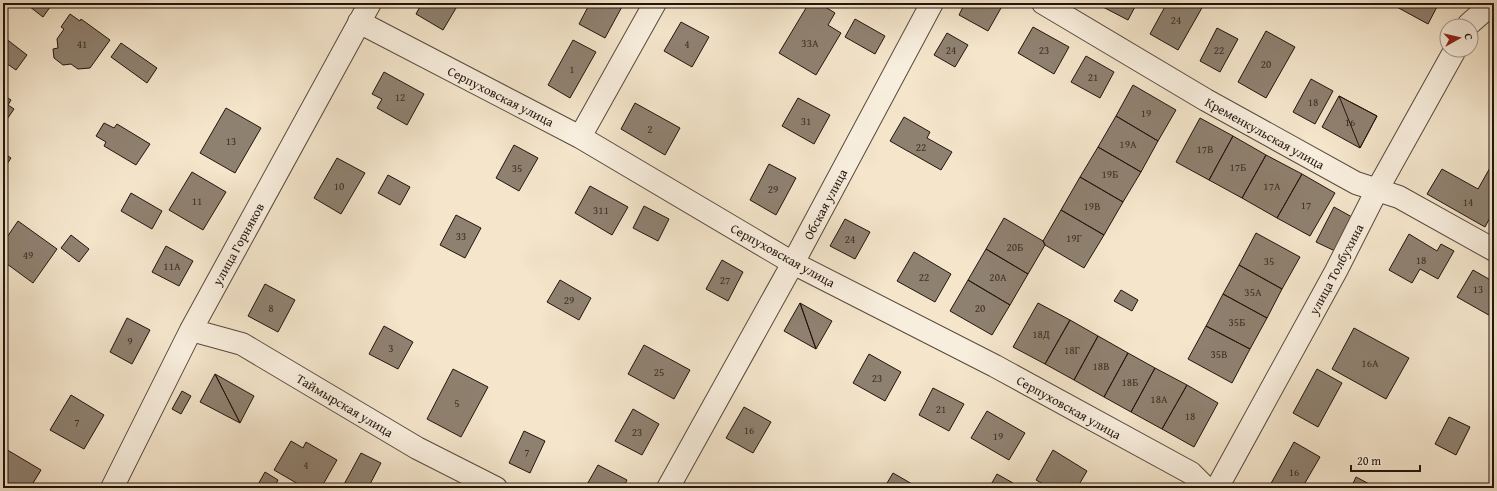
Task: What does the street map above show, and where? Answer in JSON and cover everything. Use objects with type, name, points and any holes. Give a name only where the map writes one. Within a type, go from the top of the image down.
[{"type":"street","name":"улица Горняков","points":[[112,488],[191,330],[370,3]]},
{"type":"street","points":[[580,137],[655,3]]},
{"type":"street","name":"Обская улица","points":[[668,488],[793,263],[932,3]]},
{"type":"street","name":"Кременкульская улица","points":[[1043,3],[1206,100],[1356,183],[1399,197],[1494,250]]},
{"type":"street","points":[[1470,18],[1475,3]]},
{"type":"street","points":[[1476,18],[1493,3]]},
{"type":"street","name":"Серпуховская улица","points":[[359,22],[580,137],[793,263],[995,366],[1191,473],[1206,488]]},
{"type":"street","name":"улица Толбухина","points":[[1217,488],[1336,271],[1377,190],[1451,58]]},
{"type":"street","name":"Таймырская улица","points":[[191,330],[242,344],[417,448],[496,488]]},
{"type":"building","points":[[25,3],[53,3],[43,17]]},
{"type":"building","points":[[422,3],[459,3],[443,30],[416,14]]},
{"type":"building","points":[[590,3],[624,3],[605,38],[579,24]]},
{"type":"building","points":[[809,3],[819,3],[835,13],[828,25],[841,33],[816,75],[779,53]]},
{"type":"building","points":[[882,3],[892,3],[890,8]]},
{"type":"building","points":[[965,3],[992,3],[1001,8],[988,31],[959,15]]},
{"type":"building","points":[[1103,3],[1137,3],[1128,20],[1101,6]]},
{"type":"building","points":[[1167,3],[1196,3],[1203,6],[1178,50],[1150,34]]},
{"type":"building","points":[[1397,3],[1439,3],[1428,24],[1395,6]]},
{"type":"building","points":[[70,14],[80,21],[81,19],[110,40],[90,68],[78,69],[71,64],[63,65],[54,58],[53,49],[58,48],[57,39],[64,29],[61,27]]},
{"type":"building","points":[[855,19],[885,36],[875,54],[845,37]]},
{"type":"building","points":[[681,22],[709,37],[692,67],[664,51]]},
{"type":"building","points":[[1033,27],[1069,47],[1054,74],[1018,53]]},
{"type":"building","points":[[1217,28],[1238,39],[1220,72],[1200,61]]},
{"type":"building","points":[[1266,31],[1295,47],[1266,98],[1238,82]]},
{"type":"building","points":[[947,33],[968,45],[955,67],[934,55]]},
{"type":"building","points":[[5,38],[27,55],[16,70],[3,61],[3,41]]},
{"type":"building","points":[[573,40],[596,52],[570,98],[548,85]]},
{"type":"building","points":[[121,43],[157,68],[147,83],[111,57]]},
{"type":"building","points":[[1086,56],[1114,72],[1100,98],[1071,82]]},
{"type":"building","points":[[384,72],[424,94],[407,125],[377,108],[382,99],[372,94]]},
{"type":"building","points":[[1311,79],[1333,91],[1315,124],[1293,112]]},
{"type":"building","points":[[1133,85],[1176,110],[1158,141],[1116,116]]},
{"type":"building","points":[[3,95],[11,100],[8,105],[14,109],[3,125]]},
{"type":"building","points":[[1339,96],[1377,116],[1360,148],[1322,127]]},
{"type":"building","points":[[1339,96],[1377,116],[1360,148]]},
{"type":"building","points":[[798,98],[830,115],[814,144],[782,126]]},
{"type":"building","points":[[635,103],[680,128],[665,155],[621,129]]},
{"type":"building","points":[[226,108],[261,128],[235,173],[200,153]]},
{"type":"building","points":[[1116,116],[1158,141],[1141,172],[1098,147]]},
{"type":"building","points":[[904,117],[930,132],[927,138],[952,152],[941,170],[890,141]]},
{"type":"building","points":[[1200,118],[1233,136],[1209,180],[1176,162]]},
{"type":"building","points":[[104,123],[114,128],[117,124],[150,144],[136,165],[104,146],[106,142],[96,136]]},
{"type":"building","points":[[1233,136],[1266,155],[1242,198],[1209,180]]},
{"type":"building","points":[[514,145],[538,158],[519,191],[496,178]]},
{"type":"building","points":[[1098,147],[1141,172],[1123,202],[1080,177]]},
{"type":"building","points":[[3,153],[11,158],[3,170]]},
{"type":"building","points":[[1266,155],[1302,174],[1277,218],[1242,198]]},
{"type":"building","points":[[337,158],[365,173],[341,214],[314,198]]},
{"type":"building","points":[[769,164],[796,178],[776,215],[750,200]]},
{"type":"building","points":[[1491,166],[1494,168],[1494,210],[1485,227],[1427,194],[1442,169],[1478,189]]},
{"type":"building","points":[[192,172],[226,192],[203,230],[169,210]]},
{"type":"building","points":[[1302,174],[1335,193],[1310,236],[1277,218]]},
{"type":"building","points":[[388,175],[410,187],[400,205],[378,193]]},
{"type":"building","points":[[1080,177],[1123,202],[1104,235],[1061,210]]},
{"type":"building","points":[[590,186],[628,207],[612,235],[575,213]]},
{"type":"building","points":[[131,193],[162,211],[152,229],[121,211]]},
{"type":"building","points":[[644,206],[669,219],[658,241],[633,228]]},
{"type":"building","points":[[1334,207],[1352,217],[1335,251],[1316,242]]},
{"type":"building","points":[[1061,210],[1104,235],[1084,268],[1045,245],[1043,241]]},
{"type":"building","points":[[456,215],[481,228],[465,258],[440,245]]},
{"type":"building","points":[[1004,218],[1043,241],[1045,245],[1028,274],[986,249]]},
{"type":"building","points":[[845,219],[870,232],[855,259],[830,246]]},
{"type":"building","points":[[18,221],[57,249],[33,283],[3,261],[3,243]]},
{"type":"building","points":[[1256,233],[1300,257],[1282,289],[1239,265]]},
{"type":"building","points":[[1409,234],[1437,251],[1441,244],[1454,251],[1438,279],[1420,269],[1412,283],[1389,270]]},
{"type":"building","points":[[71,235],[89,249],[79,262],[61,248]]},
{"type":"building","points":[[166,246],[193,261],[179,286],[152,272]]},
{"type":"building","points":[[986,249],[1028,274],[1010,305],[968,280]]},
{"type":"building","points":[[914,252],[951,274],[935,302],[897,281]]},
{"type":"building","points":[[722,260],[743,272],[728,301],[706,289]]},
{"type":"building","points":[[1239,265],[1282,289],[1267,318],[1223,294]]},
{"type":"building","points":[[1473,270],[1494,282],[1494,318],[1457,297]]},
{"type":"building","points":[[560,280],[591,298],[579,320],[547,302]]},
{"type":"building","points":[[968,280],[1010,305],[992,335],[950,311]]},
{"type":"building","points":[[265,284],[295,300],[278,332],[248,316]]},
{"type":"building","points":[[1121,290],[1138,300],[1132,311],[1114,301]]},
{"type":"building","points":[[1223,294],[1267,318],[1250,349],[1206,326]]},
{"type":"building","points":[[800,303],[832,321],[816,349]]},
{"type":"building","points":[[800,303],[816,349],[784,331]]},
{"type":"building","points":[[1038,303],[1070,320],[1045,364],[1013,347]]},
{"type":"building","points":[[127,318],[150,330],[132,364],[110,352]]},
{"type":"building","points":[[1070,320],[1098,336],[1074,380],[1045,364]]},
{"type":"building","points":[[384,326],[413,342],[398,369],[369,354]]},
{"type":"building","points":[[1206,326],[1250,349],[1232,383],[1188,359]]},
{"type":"building","points":[[1354,328],[1409,358],[1386,399],[1332,369]]},
{"type":"building","points":[[1098,336],[1128,353],[1104,397],[1074,380]]},
{"type":"building","points":[[644,345],[690,370],[674,399],[628,374]]},
{"type":"building","points":[[1128,353],[1155,368],[1131,412],[1104,397]]},
{"type":"building","points":[[869,354],[901,372],[885,401],[853,383]]},
{"type":"building","points":[[1155,368],[1187,385],[1162,429],[1131,412]]},
{"type":"building","points":[[453,369],[488,387],[461,437],[427,419]]},
{"type":"building","points":[[1317,369],[1342,383],[1318,427],[1293,413]]},
{"type":"building","points":[[215,374],[240,423],[200,402]]},
{"type":"building","points":[[215,374],[254,396],[240,423]]},
{"type":"building","points":[[1187,385],[1218,403],[1194,447],[1162,429]]},
{"type":"building","points":[[933,388],[964,404],[949,431],[919,415]]},
{"type":"building","points":[[182,391],[191,396],[181,414],[172,409]]},
{"type":"building","points":[[71,395],[104,415],[84,449],[50,430]]},
{"type":"building","points":[[744,407],[771,422],[753,453],[726,438]]},
{"type":"building","points":[[633,409],[659,424],[642,455],[615,441]]},
{"type":"building","points":[[987,411],[1025,433],[1009,460],[971,438]]},
{"type":"building","points":[[1449,417],[1470,427],[1456,455],[1435,444]]},
{"type":"building","points":[[524,431],[545,441],[530,473],[509,463]]},
{"type":"building","points":[[291,441],[303,448],[306,442],[337,460],[321,488],[305,488],[274,470]]},
{"type":"building","points":[[1294,442],[1320,457],[1302,488],[1270,488],[1269,487]]},
{"type":"building","points":[[4,448],[41,470],[30,488],[3,488]]},
{"type":"building","points":[[1053,450],[1087,471],[1077,488],[1050,488],[1036,480]]},
{"type":"building","points":[[361,453],[381,463],[368,488],[342,488]]},
{"type":"building","points":[[598,465],[627,480],[623,488],[585,488]]},
{"type":"building","points":[[265,472],[278,480],[274,488],[256,488]]},
{"type":"building","points":[[893,473],[919,488],[884,488]]},
{"type":"building","points":[[997,474],[1013,483],[1010,488],[989,488]]},
{"type":"building","points":[[1356,477],[1377,488],[1351,488]]}]
